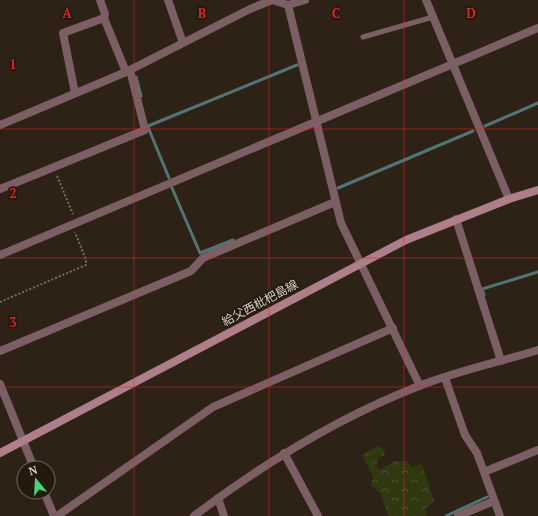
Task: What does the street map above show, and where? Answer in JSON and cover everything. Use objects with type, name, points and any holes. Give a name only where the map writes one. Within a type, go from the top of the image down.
[{"type":"main road","name":"給父西枇杷島線","points":[[0,453],[406,240],[456,219],[538,190]]},
{"type":"street","points":[[0,189],[145,130],[128,71],[104,18],[106,14],[100,0]]},
{"type":"street","points":[[168,0],[184,43]]},
{"type":"street","points":[[0,125],[128,71],[272,0],[288,5],[305,0]]},
{"type":"street","points":[[426,0],[509,199]]},
{"type":"street","points":[[288,5],[341,223],[420,386]]},
{"type":"street","points":[[75,93],[63,33],[104,18]]},
{"type":"street","points":[[0,255],[538,28]]},
{"type":"street","points":[[0,351],[191,271],[203,258],[335,202]]},
{"type":"street","points":[[456,219],[501,361]]},
{"type":"street","points":[[48,500],[55,516],[213,407],[393,328]]},
{"type":"street","points":[[194,516],[284,452],[365,408],[420,386],[538,350]]},
{"type":"street","points":[[445,378],[465,435],[477,453],[500,516]]},
{"type":"street","points":[[0,384],[31,460]]},
{"type":"street","points":[[484,472],[538,450]]},
{"type":"street","points":[[284,452],[318,516]]},
{"type":"street","points":[[218,498],[224,516]]},
{"type":"street","points":[[458,516],[494,500]]},
{"type":"lane","points":[[363,37],[433,18]]},
{"type":"path","points":[[0,302],[86,265],[86,260],[54,168]]},
{"type":"green space","points":[[378,446],[385,450],[384,455],[378,459],[376,464],[379,470],[396,461],[407,461],[411,467],[422,464],[434,501],[425,509],[427,516],[389,516],[380,493],[371,486],[373,476],[362,455]]},
{"type":"waterway","points":[[148,126],[297,65]]},
{"type":"waterway","points":[[136,77],[141,96]]},
{"type":"waterway","points":[[485,126],[538,103]]},
{"type":"waterway","points":[[148,127],[169,178]]},
{"type":"waterway","points":[[338,188],[473,131]]},
{"type":"waterway","points":[[172,188],[200,253],[233,240]]},
{"type":"waterway","points":[[484,295],[482,289],[538,272]]},
{"type":"waterway","points":[[446,516],[487,497]]}]
